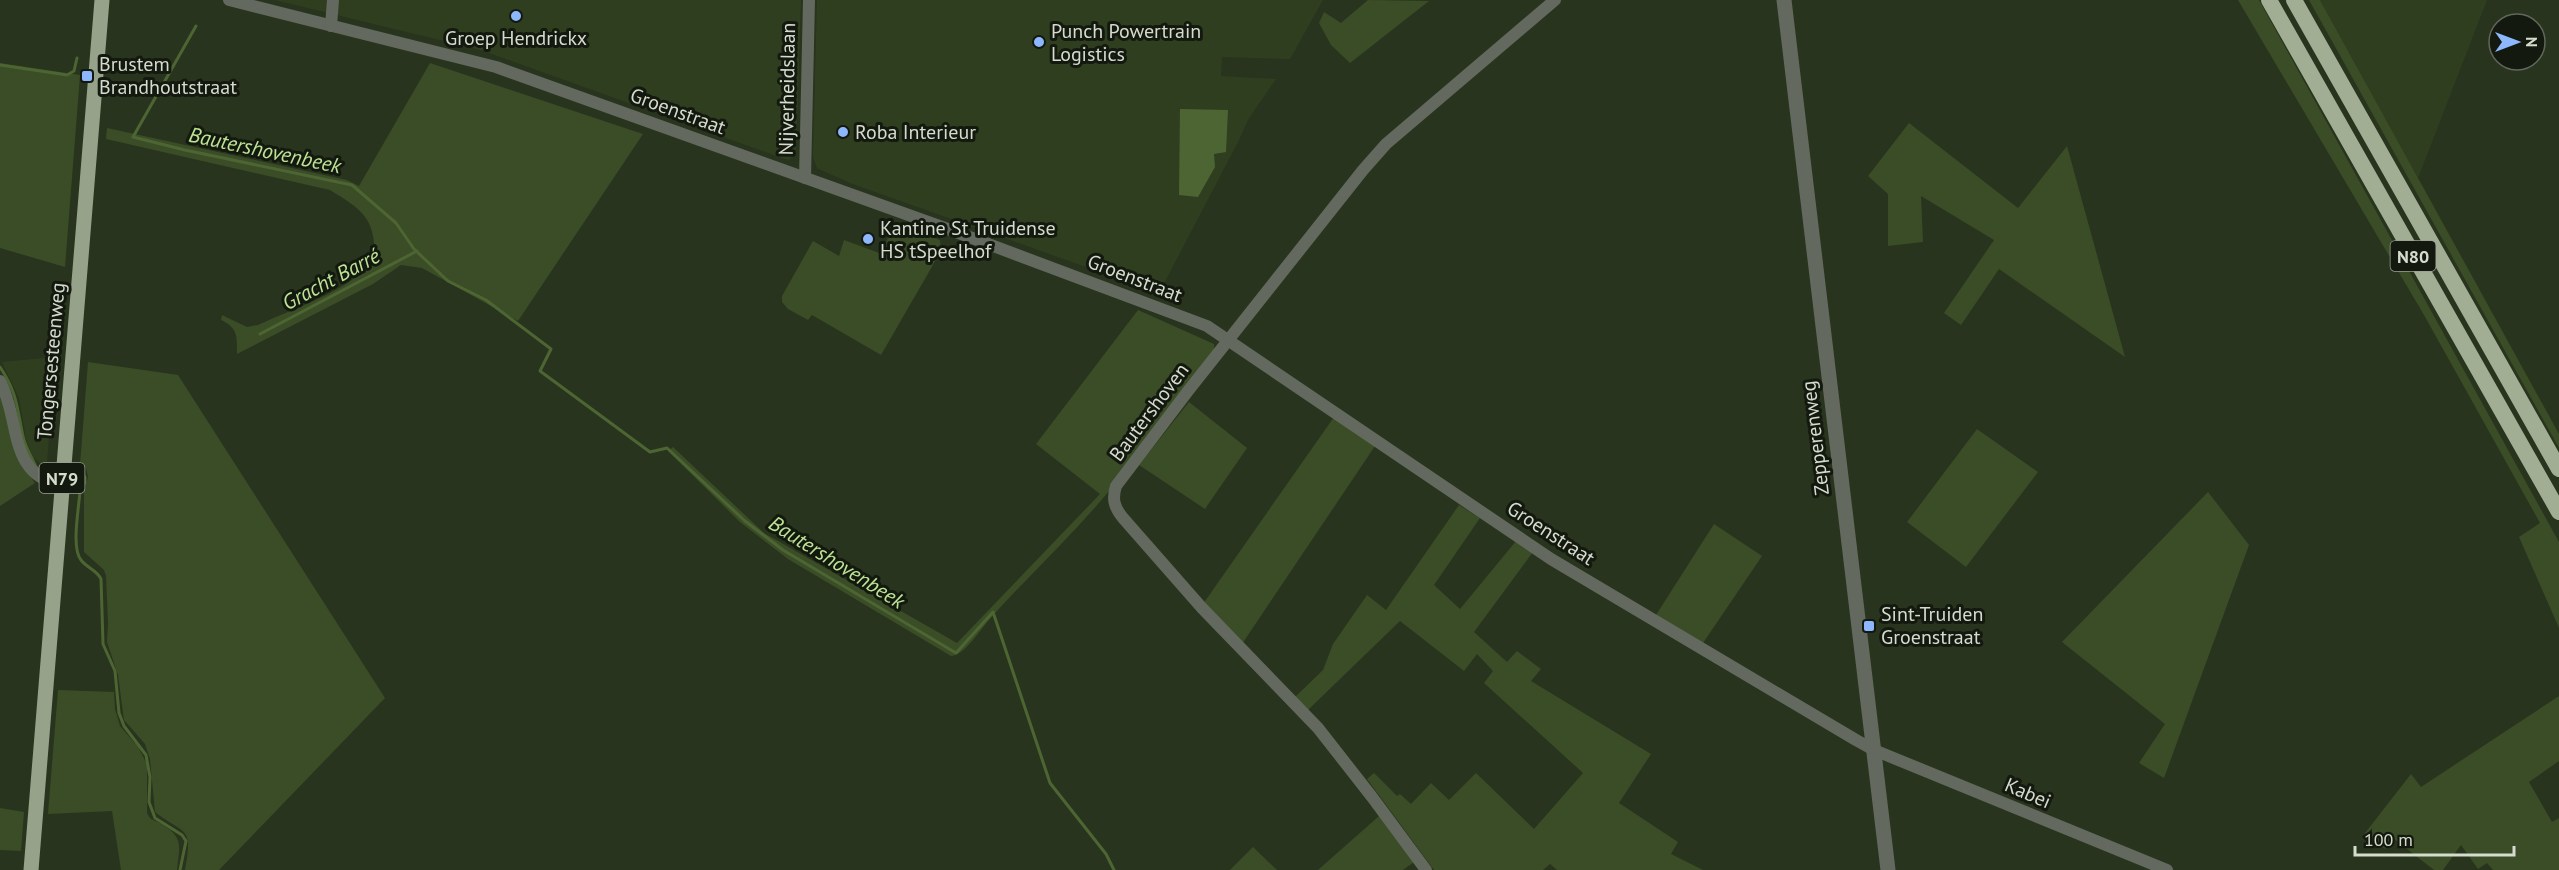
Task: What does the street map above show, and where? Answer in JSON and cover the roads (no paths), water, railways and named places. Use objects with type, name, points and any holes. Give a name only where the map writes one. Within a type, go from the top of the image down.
[{"type":"highway","name":"N80","points":[[2269,0],[2559,512]]},
{"type":"highway","name":"N80","points":[[2294,0],[2559,469]]},
{"type":"main road","name":"Tongersesteenweg","points":[[31,870],[102,0]]},
{"type":"street","name":"Groenstraat","points":[[229,0],[496,67],[1207,326],[1551,559],[1874,750]]},
{"type":"street","points":[[331,26],[333,0]]},
{"type":"street","name":"Nijverheidslaan","points":[[805,178],[809,0]]},
{"type":"street","name":"Bautershoven","points":[[1426,870],[1318,728],[1202,608],[1116,509],[1113,495],[1116,486],[1188,391],[1230,341],[1351,182],[1386,144],[1555,0]]},
{"type":"street","name":"Zepperenweg","points":[[1784,0],[1888,870]]},
{"type":"street","points":[[0,381],[9,401],[18,445],[25,462],[40,479],[62,485]]},
{"type":"street","name":"Kabei","points":[[1874,750],[2167,870]]},
{"type":"waterway","name":"Bautershovenbeek","points":[[196,26],[133,137],[352,185],[396,223],[414,249],[448,281],[486,300],[551,349],[540,371],[650,452],[667,448],[745,521],[783,550],[956,653],[993,612],[1050,783],[1106,854],[1114,870]]},
{"type":"waterway","points":[[0,65],[67,75],[74,71],[77,58]]},
{"type":"waterway","name":"Gracht Barré","points":[[260,334],[417,251]]},
{"type":"waterway","points":[[0,367],[13,392],[27,448],[36,467],[47,472]]},
{"type":"waterway","points":[[80,473],[85,477],[85,483],[80,491],[76,547],[83,563],[97,573],[101,579],[103,644],[115,671],[119,713],[124,726],[146,755],[150,777],[149,802],[155,818],[182,835],[186,841],[180,870]]},
{"type":"place","name":"Groep Hendrickx","points":[[516,16]]},
{"type":"place","name":"Punch Powertrain Logistics","points":[[1039,42]]},
{"type":"place","name":"Brustem Brandhoutstraat","points":[[87,76]]},
{"type":"place","name":"Roba Interieur","points":[[843,132]]},
{"type":"place","name":"Kantine St Truidense HS tSpeelhof","points":[[868,239]]},
{"type":"place","name":"Sint-Truiden Groenstraat","points":[[1869,626]]}]
